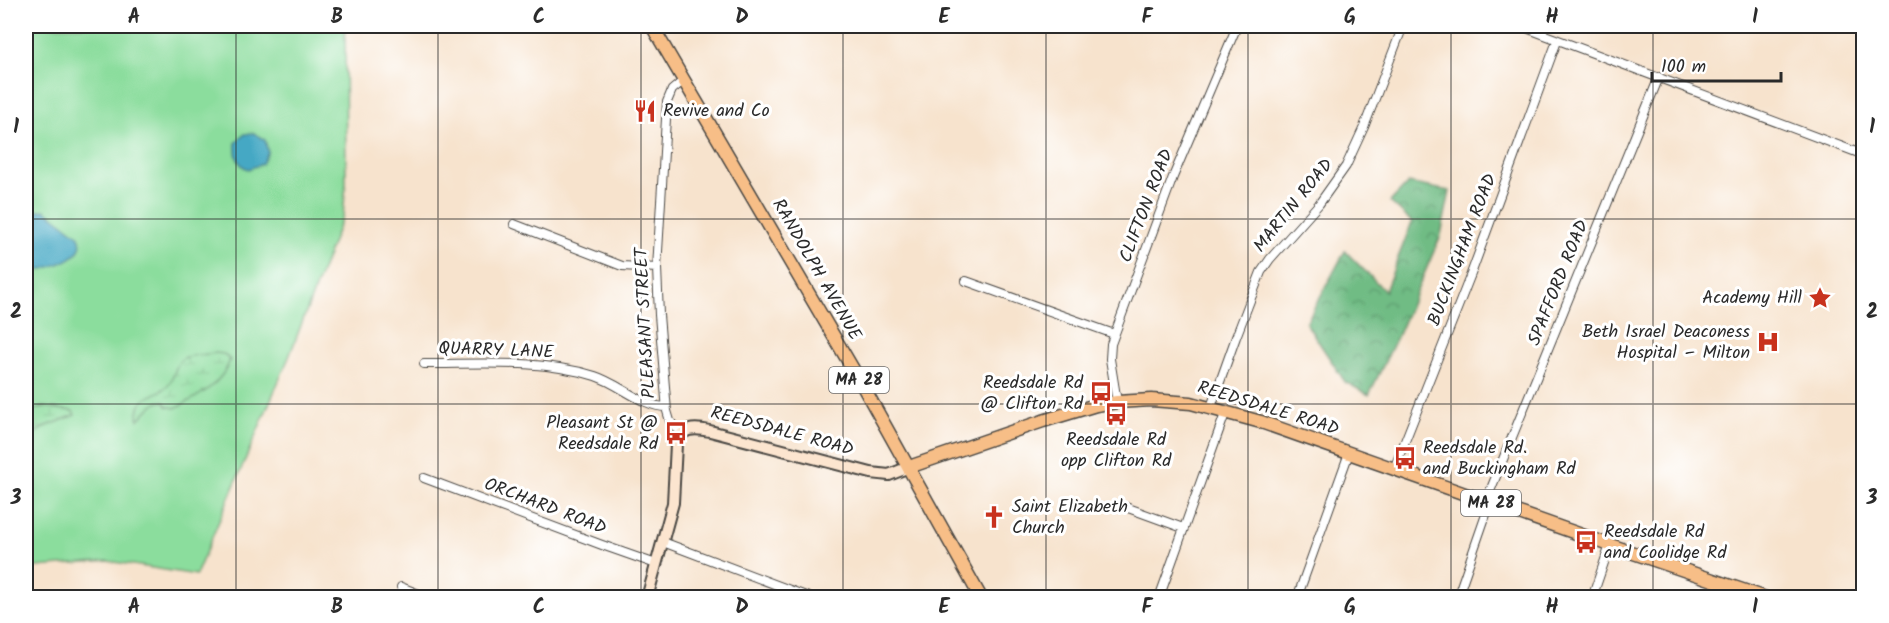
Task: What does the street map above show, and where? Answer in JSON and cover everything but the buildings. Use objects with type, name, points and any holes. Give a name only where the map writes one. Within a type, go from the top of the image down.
[{"type":"main road","name":"RANDOLPH AVENUE","points":[[652,26],[909,467],[981,597]]},
{"type":"main road","name":"REEDSDALE ROAD","points":[[909,467],[1071,412],[1117,402],[1174,401],[1226,411],[1766,597]]},
{"type":"street","name":"CLIFTON ROAD","points":[[1117,402],[1110,354],[1114,334],[1173,177],[1237,26]]},
{"type":"street","name":"MARTIN ROAD","points":[[1211,407],[1236,336],[1264,268],[1319,204],[1346,166],[1403,26]]},
{"type":"street","points":[[1521,26],[1659,76],[1863,155]]},
{"type":"street","name":"BUCKINGHAM ROAD","points":[[1394,469],[1471,274],[1557,40]]},
{"type":"street","name":"SPAFFORD ROAD","points":[[1457,597],[1488,502],[1659,76]]},
{"type":"street","name":"PLEASANT STREET","points":[[681,434],[670,421],[666,407],[657,268],[667,102],[672,90],[684,80]]},
{"type":"street","points":[[514,224],[622,266],[657,268]]},
{"type":"street","points":[[966,281],[1114,334]]},
{"type":"street","name":"QUARRY LANE","points":[[424,364],[557,366],[601,378],[654,406],[666,407]]},
{"type":"street","points":[[1159,597],[1226,411]]},
{"type":"street","name":"REEDSDALE ROAD","points":[[681,434],[692,429],[705,430],[846,468],[878,474],[891,474],[909,467]]},
{"type":"street","points":[[647,597],[673,503],[676,444],[681,434]]},
{"type":"street","points":[[1297,597],[1349,453]]},
{"type":"street","name":"ORCHARD ROAD","points":[[424,478],[656,564]]},
{"type":"street","points":[[1120,506],[1183,528]]},
{"type":"street","points":[[663,542],[811,597]]},
{"type":"street","points":[[1592,597],[1610,545]]},
{"type":"street","points":[[401,587],[429,597]]},
{"type":"green space","points":[[26,26],[345,26],[346,184],[343,215],[289,357],[196,575],[108,561],[26,568]]},
{"type":"green space","points":[[1408,183],[1450,191],[1441,235],[1369,395],[1345,382],[1306,323],[1345,251],[1385,291],[1412,222],[1390,202]]},
{"type":"green space","points":[[215,353],[224,354],[230,360],[215,383],[192,400],[175,408],[167,406],[164,401],[156,403],[138,420],[138,411],[144,400],[169,384],[182,359]]},
{"type":"green space","points":[[44,407],[73,411],[75,415],[47,426],[26,438],[26,412]]},
{"type":"water","points":[[254,133],[265,140],[268,152],[262,164],[248,169],[241,165],[236,142],[245,134]]},
{"type":"water","points":[[45,210],[78,235],[81,244],[72,257],[63,262],[26,274],[26,217],[37,211]]},
{"type":"place","name":"Revive and Co","points":[[645,111]]},
{"type":"place","name":"Academy Hill","points":[[1820,298]]},
{"type":"place","name":"Beth Israel Deaconess Hospital – Milton","points":[[1768,342]]},
{"type":"place","name":"Reedsdale Rd @ Clifton Rd","points":[[1101,393]]},
{"type":"place","name":"Reedsdale Rd opp Clifton Rd","points":[[1116,414]]},
{"type":"place","name":"Pleasant St @ Reedsdale Rd","points":[[676,433]]},
{"type":"place","name":"Reedsdale Rd. and Buckingham Rd","points":[[1405,458]]},
{"type":"place","name":"Saint Elizabeth Church","points":[[994,517]]},
{"type":"place","name":"Reedsdale Rd and Coolidge Rd","points":[[1586,542]]}]
